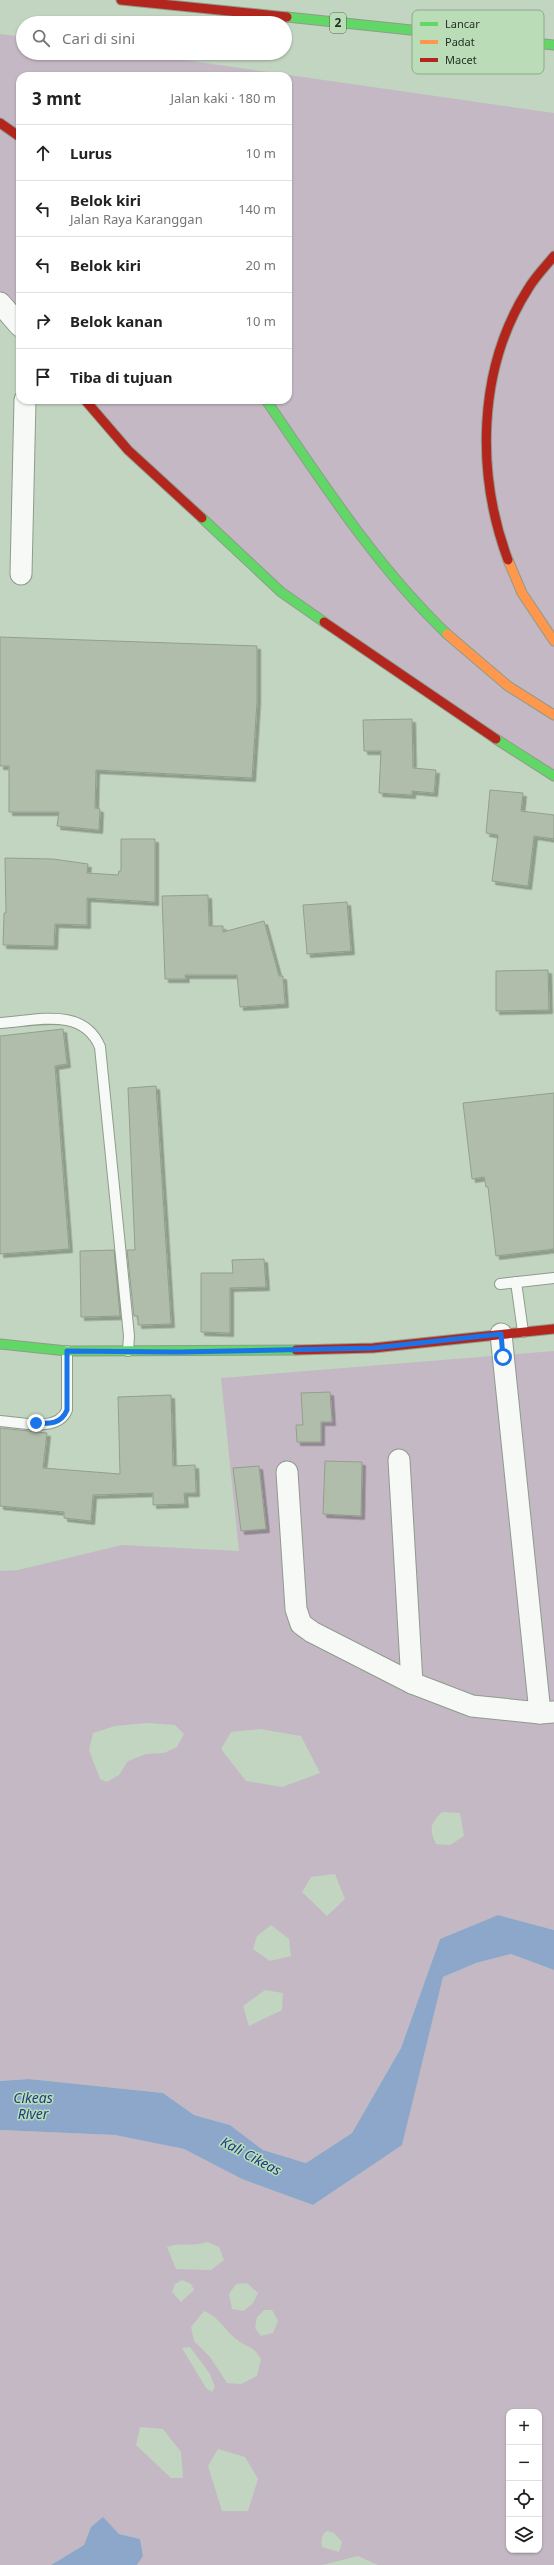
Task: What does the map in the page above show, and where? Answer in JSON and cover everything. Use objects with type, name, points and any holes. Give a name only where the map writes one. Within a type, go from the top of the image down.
[{"type":"main road","name":"2","points":[[121,0],[272,16]]},
{"type":"main road","name":"2","points":[[292,18],[412,31]]},
{"type":"main road","name":"2","points":[[544,45],[554,46]]},
{"type":"main road","points":[[0,123],[16,134]]},
{"type":"main road","points":[[554,256],[526,293],[501,346],[488,398],[485,460],[494,524],[514,578],[554,641]]},
{"type":"main road","points":[[88,404],[128,450],[281,592],[460,716],[554,776]]},
{"type":"main road","points":[[269,404],[364,543],[413,601],[465,653],[522,698],[554,715]]},
{"type":"main road","points":[[0,1344],[67,1351],[373,1348],[554,1329]]},
{"type":"street","points":[[0,303],[16,321]]},
{"type":"street","points":[[21,574],[25,404]]},
{"type":"street","points":[[287,1472],[296,1609],[302,1624],[312,1632],[412,1683],[472,1706],[547,1712],[501,1334]]},
{"type":"street","points":[[399,1460],[412,1683]]},
{"type":"lane","points":[[0,1023],[68,1018],[85,1024],[95,1034],[100,1047],[129,1328],[128,1351]]},
{"type":"lane","points":[[500,1284],[554,1278]]},
{"type":"lane","points":[[516,1282],[523,1332]]},
{"type":"lane","points":[[0,1420],[45,1424],[56,1422],[64,1417],[67,1410],[67,1351]]},
{"type":"shaded area","points":[[0,34],[16,36],[16,60],[184,60],[268,72],[16,72],[16,322],[0,305]]},
{"type":"shaded area","points":[[292,75],[554,113],[554,776],[281,592],[89,404],[292,404]]},
{"type":"shaded area","points":[[554,1351],[554,1930],[498,1915],[440,1939],[401,2048],[352,2133],[306,2163],[263,2150],[230,2125],[194,2115],[163,2093],[29,2079],[0,2081],[0,1571],[18,1570],[122,1545],[239,1551],[221,1378]],"holes":[[[147,1723],[175,1725],[184,1734],[177,1747],[164,1753],[146,1754],[128,1761],[119,1775],[107,1782],[100,1779],[89,1750],[93,1733],[115,1726]],[[260,1729],[301,1736],[320,1773],[282,1787],[246,1781],[221,1749],[231,1732]],[[442,1812],[460,1813],[464,1836],[450,1845],[436,1844],[432,1834],[432,1827],[435,1820]],[[335,1874],[345,1899],[327,1916],[302,1892],[311,1877]],[[271,1925],[289,1939],[291,1956],[270,1961],[253,1949],[257,1936]],[[265,1990],[283,1993],[282,2010],[249,2026],[243,2006]]]},
{"type":"shaded area","points":[[511,1954],[554,1970],[554,2565],[378,2565],[358,2556],[322,2565],[137,2565],[143,2556],[140,2539],[119,2534],[103,2518],[91,2527],[84,2545],[51,2565],[0,2565],[0,2130],[115,2135],[184,2149],[242,2179],[313,2205],[401,2145],[443,1977],[476,1963]],"holes":[[[207,2242],[219,2247],[224,2260],[211,2270],[176,2269],[167,2247]],[[182,2280],[191,2284],[194,2290],[181,2302],[172,2292],[175,2284]],[[247,2283],[258,2293],[253,2303],[244,2311],[232,2309],[229,2294],[236,2284]],[[264,2310],[272,2310],[278,2321],[273,2333],[261,2336],[255,2328],[257,2317]],[[204,2311],[215,2318],[240,2342],[254,2350],[261,2359],[257,2376],[241,2384],[227,2383],[210,2357],[194,2341],[191,2327]],[[190,2347],[210,2374],[215,2387],[212,2392],[206,2388],[182,2348]],[[140,2427],[163,2429],[181,2452],[183,2478],[171,2478],[136,2445]],[[218,2449],[245,2457],[258,2479],[248,2511],[222,2511],[208,2466]],[[327,2531],[334,2533],[342,2542],[339,2552],[322,2547],[322,2540]]]},
{"type":"water","name":"Cikeas River","points":[[498,1915],[554,1930],[554,1970],[511,1954],[476,1963],[443,1977],[402,2145],[313,2205],[242,2179],[184,2149],[115,2135],[0,2130],[0,2081],[29,2079],[163,2093],[194,2115],[230,2125],[263,2150],[306,2163],[352,2133],[401,2048],[440,1939]]},
{"type":"water","points":[[103,2517],[119,2534],[140,2539],[143,2556],[137,2565],[51,2565],[84,2545],[91,2527]]},
{"type":"building","points":[[0,637],[257,646],[257,701],[252,778],[96,770],[95,808],[100,809],[99,830],[57,826],[59,812],[9,812],[9,766],[0,766]]},
{"type":"building","points":[[412,719],[413,768],[436,770],[434,793],[412,791],[412,795],[379,793],[381,751],[364,751],[363,720]]},
{"type":"building","points":[[490,790],[523,793],[521,811],[554,815],[554,839],[534,836],[528,886],[492,881],[498,835],[486,833]]},
{"type":"building","points":[[121,839],[155,839],[155,902],[87,898],[87,925],[55,924],[54,946],[3,945],[4,913],[6,913],[5,858],[53,859],[88,864],[87,873],[118,875],[119,871],[121,871]]},
{"type":"building","points":[[208,895],[209,926],[223,926],[223,932],[264,921],[279,976],[283,976],[285,1004],[240,1007],[237,975],[185,975],[186,979],[165,979],[162,896]]},
{"type":"building","points":[[347,902],[351,951],[307,954],[303,905]]},
{"type":"building","points":[[548,970],[549,1010],[496,1011],[496,971]]},
{"type":"building","points":[[63,1029],[67,1064],[55,1066],[69,1249],[0,1254],[0,1036]]},
{"type":"building","points":[[156,1086],[171,1324],[138,1325],[138,1316],[134,1316],[127,1250],[135,1250],[128,1088]]},
{"type":"building","points":[[554,1093],[554,1249],[496,1256],[488,1187],[486,1187],[484,1177],[472,1179],[463,1103]]},
{"type":"building","points":[[114,1250],[120,1316],[81,1317],[80,1251]]},
{"type":"building","points":[[264,1259],[266,1287],[230,1288],[230,1333],[201,1332],[201,1273],[233,1273],[232,1260]]},
{"type":"building","points":[[330,1392],[332,1422],[321,1422],[321,1442],[297,1442],[296,1425],[303,1425],[301,1393]]},
{"type":"building","points":[[171,1395],[173,1466],[195,1465],[196,1493],[184,1493],[185,1504],[153,1505],[153,1493],[93,1495],[91,1521],[64,1518],[64,1512],[0,1506],[0,1428],[47,1433],[43,1468],[120,1474],[118,1397]]},
{"type":"building","points":[[325,1461],[362,1462],[361,1516],[323,1514]]},
{"type":"building","points":[[259,1466],[266,1529],[241,1531],[233,1468]]},
{"type":"traffic: fast","points":[[292,18],[412,30]]},
{"type":"traffic: fast","points":[[544,44],[554,45]]},
{"type":"traffic: fast","points":[[269,404],[329,492],[373,552],[421,608],[447,634]]},
{"type":"traffic: fast","points":[[202,518],[281,592],[324,622]]},
{"type":"traffic: fast","points":[[496,739],[554,776]]},
{"type":"traffic: fast","points":[[0,1344],[67,1351],[296,1350]]},
{"type":"traffic: slow","points":[[508,560],[522,593],[554,641]]},
{"type":"traffic: slow","points":[[447,634],[508,686],[554,715]]},
{"type":"traffic: jam","points":[[121,0],[277,16]]},
{"type":"traffic: jam","points":[[0,123],[16,134]]},
{"type":"traffic: jam","points":[[508,560],[490,493],[487,458],[487,422],[491,387],[499,353],[511,320],[537,276],[554,256]]},
{"type":"traffic: jam","points":[[88,404],[128,450],[202,518]]},
{"type":"traffic: jam","points":[[324,622],[496,739]]},
{"type":"traffic: jam","points":[[296,1350],[373,1348],[554,1329]]},
{"type":"route","points":[[36,1423],[45,1424],[56,1422],[64,1417],[67,1410],[69,1364],[67,1351],[178,1352],[373,1348],[501,1334],[503,1357]]},
{"type":"water label","name":"Kali Cikeas","points":[[251,2156]]}]
